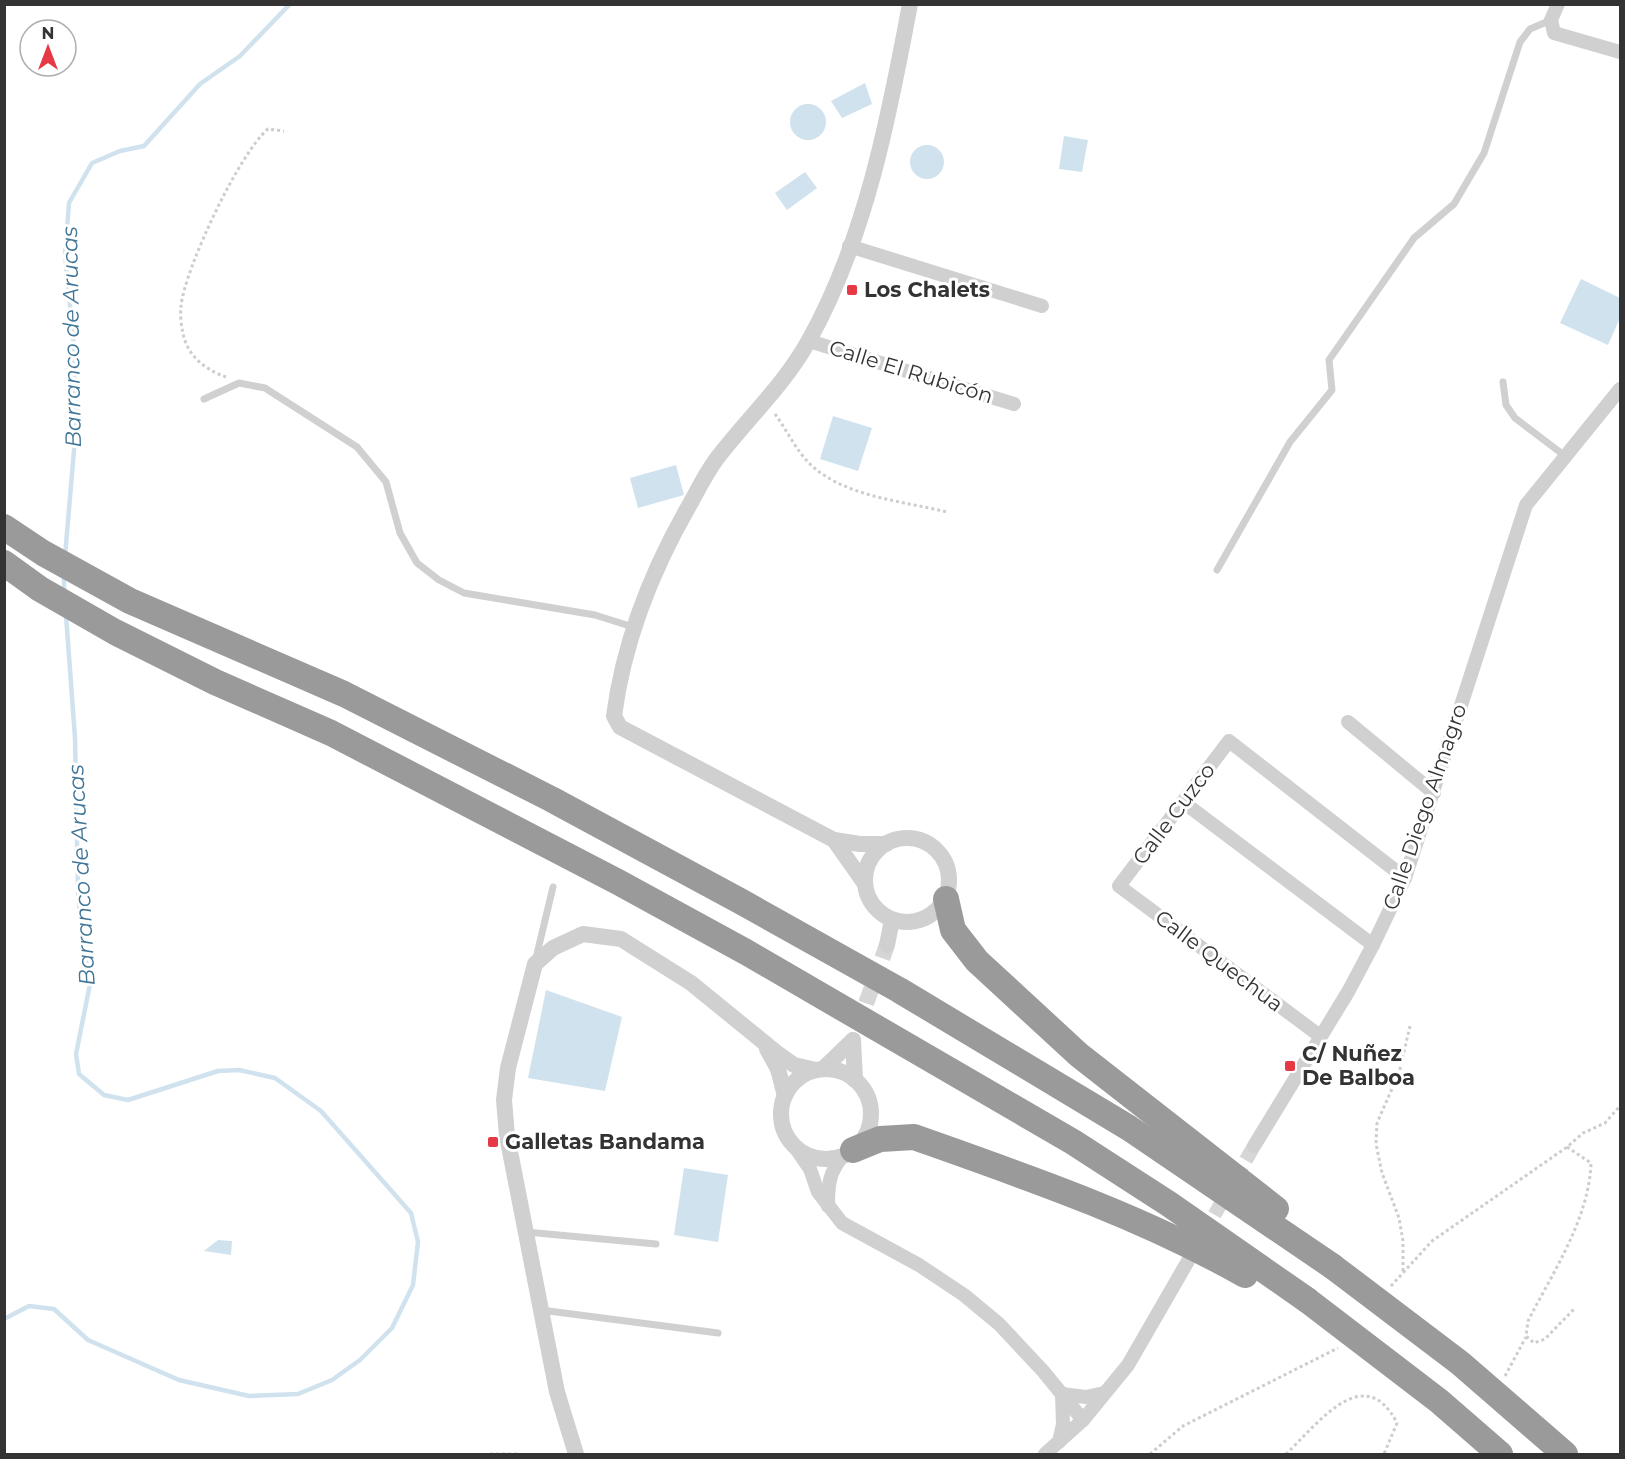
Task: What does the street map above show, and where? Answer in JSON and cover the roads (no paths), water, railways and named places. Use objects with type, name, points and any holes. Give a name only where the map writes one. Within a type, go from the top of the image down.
[{"type":"highway","points":[[4,527],[43,553],[130,601],[344,694],[551,799],[899,990],[1130,1128],[1336,1262]]},
{"type":"highway","points":[[4,563],[40,589],[115,632],[212,680],[331,733],[618,882],[746,952],[1073,1142],[1169,1204],[1308,1308],[1383,1358],[1439,1401],[1500,1455]]},
{"type":"highway","points":[[4,582],[104,645],[166,675],[212,680]]},
{"type":"highway","points":[[946,899],[953,930],[977,962],[1079,1055],[1460,1363],[1565,1455]]},
{"type":"highway","points":[[848,1153],[880,1139],[915,1137],[1130,1217],[1188,1243],[1308,1308]]},
{"type":"street","points":[[886,844],[860,844],[834,840],[620,727],[614,716],[633,627],[661,553],[716,459],[765,400],[809,341],[849,246],[882,147],[910,4]]},
{"type":"street","points":[[1558,4],[1551,20],[1554,33],[1620,51]]},
{"type":"street","points":[[849,246],[1042,306]]},
{"type":"street","name":"Calle El Rubicón","points":[[809,341],[1014,404]]},
{"type":"street","name":"Calle Diego Almagro","points":[[1254,1146],[1373,945],[1405,878],[1526,505],[1620,389]]},
{"type":"street","points":[[1348,722],[1434,793]]},
{"type":"street","name":"Calle Cuzco","points":[[1119,886],[1229,741],[1405,878]]},
{"type":"street","points":[[1183,802],[1373,945]]},
{"type":"street","points":[[834,840],[865,884],[873,906],[892,920],[917,922],[939,909],[946,899],[950,886],[950,872],[936,849],[925,842],[912,838],[898,839],[886,844],[869,861],[865,884]]},
{"type":"street","name":"Calle Quechua","points":[[1119,886],[1320,1036]]},
{"type":"street","points":[[887,945],[892,920]]},
{"type":"street","points":[[576,1455],[556,1392],[507,1136],[504,1100],[508,1068],[535,964],[554,948],[583,934],[621,939],[691,983],[794,1065],[820,1070],[835,1070],[855,1080],[864,1090],[871,1116],[863,1140],[833,1167],[828,1184],[828,1206]]},
{"type":"street","points":[[855,1080],[853,1040],[820,1070],[793,1084],[785,1096],[781,1109],[782,1123],[787,1136],[810,1169],[818,1192],[842,1223],[858,1234],[919,1265],[964,1295],[999,1324],[1083,1420]]},
{"type":"street","points":[[765,1044],[778,1069],[785,1096]]},
{"type":"street","points":[[795,1147],[818,1158],[848,1153]]},
{"type":"street","points":[[1045,1455],[1083,1420],[1128,1365],[1188,1261]]},
{"type":"street","points":[[1062,1394],[1086,1397],[1104,1393]]},
{"type":"street","points":[[1059,1442],[1063,1424],[1062,1394]]},
{"type":"lane","points":[[1217,570],[1290,442],[1332,390],[1329,360],[1414,238],[1454,204],[1472,174],[1484,153],[1520,42],[1530,29],[1551,20]]},
{"type":"lane","points":[[1503,382],[1506,405],[1515,418],[1564,456]]},
{"type":"lane","points":[[204,399],[239,383],[265,388],[357,447],[386,482],[400,533],[417,563],[439,580],[464,593],[595,615],[633,627]]},
{"type":"lane","points":[[535,964],[553,887]]},
{"type":"lane","points":[[526,1232],[656,1245]]},
{"type":"lane","points":[[541,1310],[718,1333]]},
{"type":"water","points":[[865,83],[872,104],[842,118],[831,101]]},
{"type":"water","points":[[808,104],[820,110],[826,122],[820,134],[808,140],[796,134],[790,122],[796,110]]},
{"type":"water","points":[[1064,136],[1088,140],[1082,172],[1059,169]]},
{"type":"water","points":[[927,145],[939,150],[944,162],[939,174],[927,179],[915,174],[910,162],[915,150]]},
{"type":"water","points":[[805,172],[817,188],[787,210],[775,193]]},
{"type":"water","points":[[1581,279],[1620,298],[1620,318],[1608,345],[1560,323]]},
{"type":"water","points":[[833,416],[872,428],[858,471],[820,459]]},
{"type":"water","points":[[676,465],[684,495],[638,508],[630,478]]},
{"type":"water","points":[[546,990],[622,1017],[605,1091],[528,1078]]},
{"type":"water","points":[[684,1168],[728,1175],[718,1242],[674,1235]]},
{"type":"water","points":[[218,1240],[232,1241],[231,1255],[204,1251]]},
{"type":"waterway","name":"Barranco de Arucas","points":[[65,556],[76,427],[74,347],[65,254],[69,203],[92,163],[120,151],[144,146],[200,84],[240,56],[290,4]]},
{"type":"waterway","name":"Barranco de Arucas","points":[[64,573],[64,592]]},
{"type":"waterway","name":"Barranco de Arucas","points":[[4,1319],[29,1306],[54,1309],[88,1340],[179,1380],[249,1396],[298,1394],[332,1380],[360,1360],[392,1328],[413,1285],[418,1242],[411,1213],[321,1111],[275,1078],[239,1070],[218,1071],[128,1100],[104,1095],[79,1074],[76,1054],[91,979],[83,951],[78,891],[75,738],[66,615]]},
{"type":"tunnel","points":[[858,1026],[887,945]]},
{"type":"tunnel","points":[[1204,1233],[1254,1146]]},
{"type":"place","name":"Los Chalets","points":[[852,290]]},
{"type":"place","name":"C/ Nuñez De Balboa","points":[[1290,1066]]},
{"type":"place","name":"Galletas Bandama","points":[[493,1142]]}]
